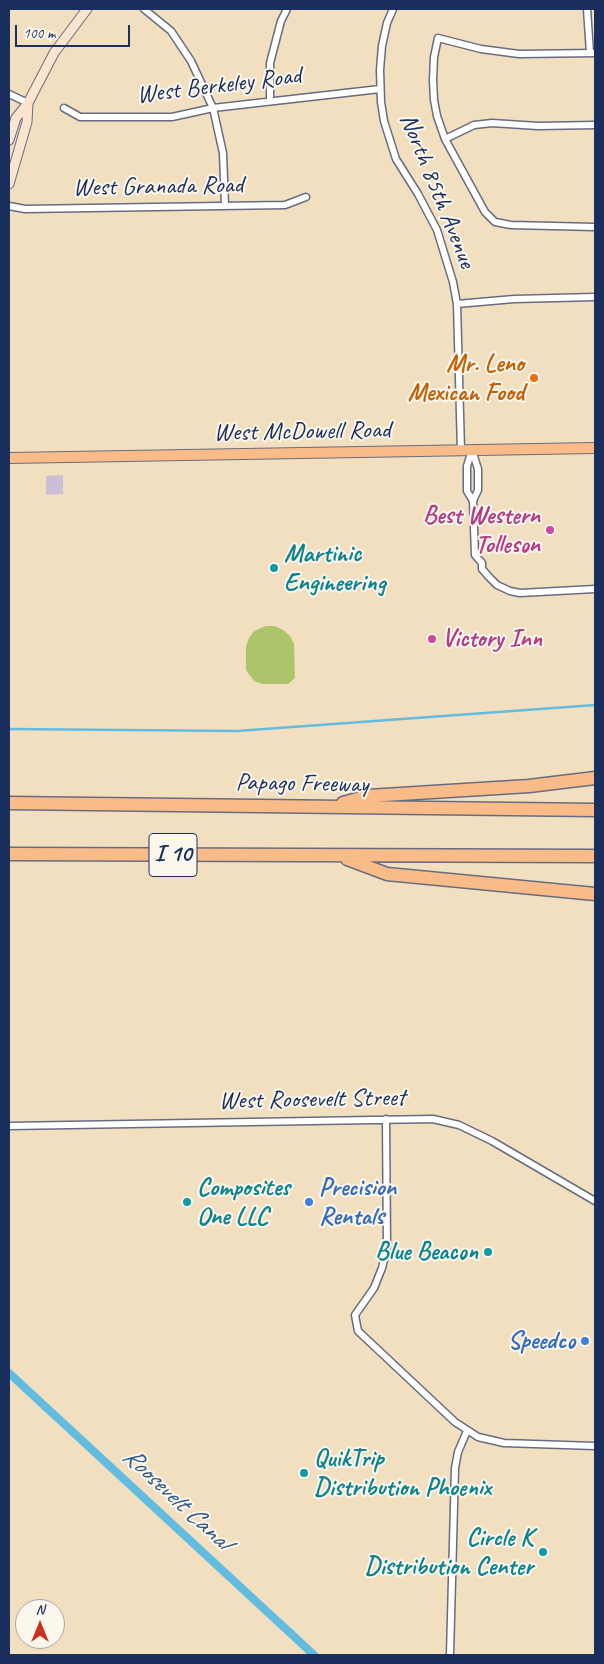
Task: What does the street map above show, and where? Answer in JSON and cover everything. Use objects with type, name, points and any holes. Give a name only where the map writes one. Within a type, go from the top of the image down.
[{"type":"highway","points":[[326,807],[368,796],[529,786],[595,778]]},
{"type":"highway","name":"Papago Freeway","points":[[9,803],[595,810]]},
{"type":"highway","name":"I 10","points":[[9,854],[595,856]]},
{"type":"highway","points":[[338,856],[387,874],[595,894]]},
{"type":"main road","name":"West McDowell Road","points":[[9,458],[595,448]]},
{"type":"street","points":[[9,140],[16,118],[28,103],[54,54],[86,9]]},
{"type":"street","points":[[144,9],[171,31],[191,61],[213,108],[223,153],[225,206]]},
{"type":"street","points":[[270,100],[270,62],[281,21],[287,9]]},
{"type":"street","name":"North 85th Avenue","points":[[393,9],[387,23],[382,46],[380,89],[384,121],[396,159],[418,194],[437,230],[454,282],[457,304],[461,451]]},
{"type":"street","points":[[587,9],[593,53],[519,54],[481,49],[438,38],[434,56],[434,100],[445,139],[486,212],[496,222],[511,225],[595,227]]},
{"type":"street","name":"West Berkeley Road","points":[[64,108],[80,117],[172,117],[213,108],[270,100],[380,89]]},
{"type":"street","points":[[9,94],[28,103]]},
{"type":"street","points":[[9,184],[27,122],[28,103]]},
{"type":"street","points":[[445,139],[474,125],[492,123],[538,126],[595,125]]},
{"type":"street","name":"West Granada Road","points":[[9,206],[25,209],[285,205],[306,197]]},
{"type":"street","points":[[457,304],[514,299],[595,297]]},
{"type":"street","points":[[472,450],[478,469],[478,490],[473,501]]},
{"type":"street","points":[[472,450],[467,466],[467,490],[473,501],[475,555],[482,563],[482,569],[497,585],[510,592],[595,589]]},
{"type":"street","points":[[386,1119],[387,1247],[382,1268],[374,1288],[356,1315],[358,1331],[415,1386],[467,1431],[478,1437],[504,1444],[595,1446]]},
{"type":"street","name":"West Roosevelt Street","points":[[9,1126],[433,1119],[459,1125],[492,1141],[595,1201]]},
{"type":"street","points":[[450,1655],[455,1468],[458,1452],[467,1431]]},
{"type":"shaded area","points":[[63,475],[63,494],[46,495],[46,476]]},
{"type":"green space","points":[[266,626],[275,626],[283,630],[290,636],[294,644],[295,678],[288,684],[262,684],[254,681],[246,670],[246,646],[249,638],[254,631]]},
{"type":"waterway","points":[[9,729],[237,731],[595,705]]},
{"type":"waterway","name":"Roosevelt Canal","points":[[9,1373],[314,1655]]},
{"type":"place","name":"Mr. Leno Mexican Food","points":[[534,378]]},
{"type":"place","name":"Best Western Tolleson","points":[[550,530]]},
{"type":"place","name":"Martinic Engineering","points":[[274,568]]},
{"type":"place","name":"Victory Inn","points":[[432,639]]},
{"type":"place","name":"Composites One LLC","points":[[187,1202]]},
{"type":"place","name":"Precision Rentals","points":[[309,1202]]},
{"type":"place","name":"Blue Beacon","points":[[488,1252]]},
{"type":"place","name":"Speedco","points":[[585,1341]]},
{"type":"place","name":"QuikTrip Distribution Phoenix","points":[[304,1473]]},
{"type":"place","name":"Circle K Distribution Center","points":[[543,1552]]}]
